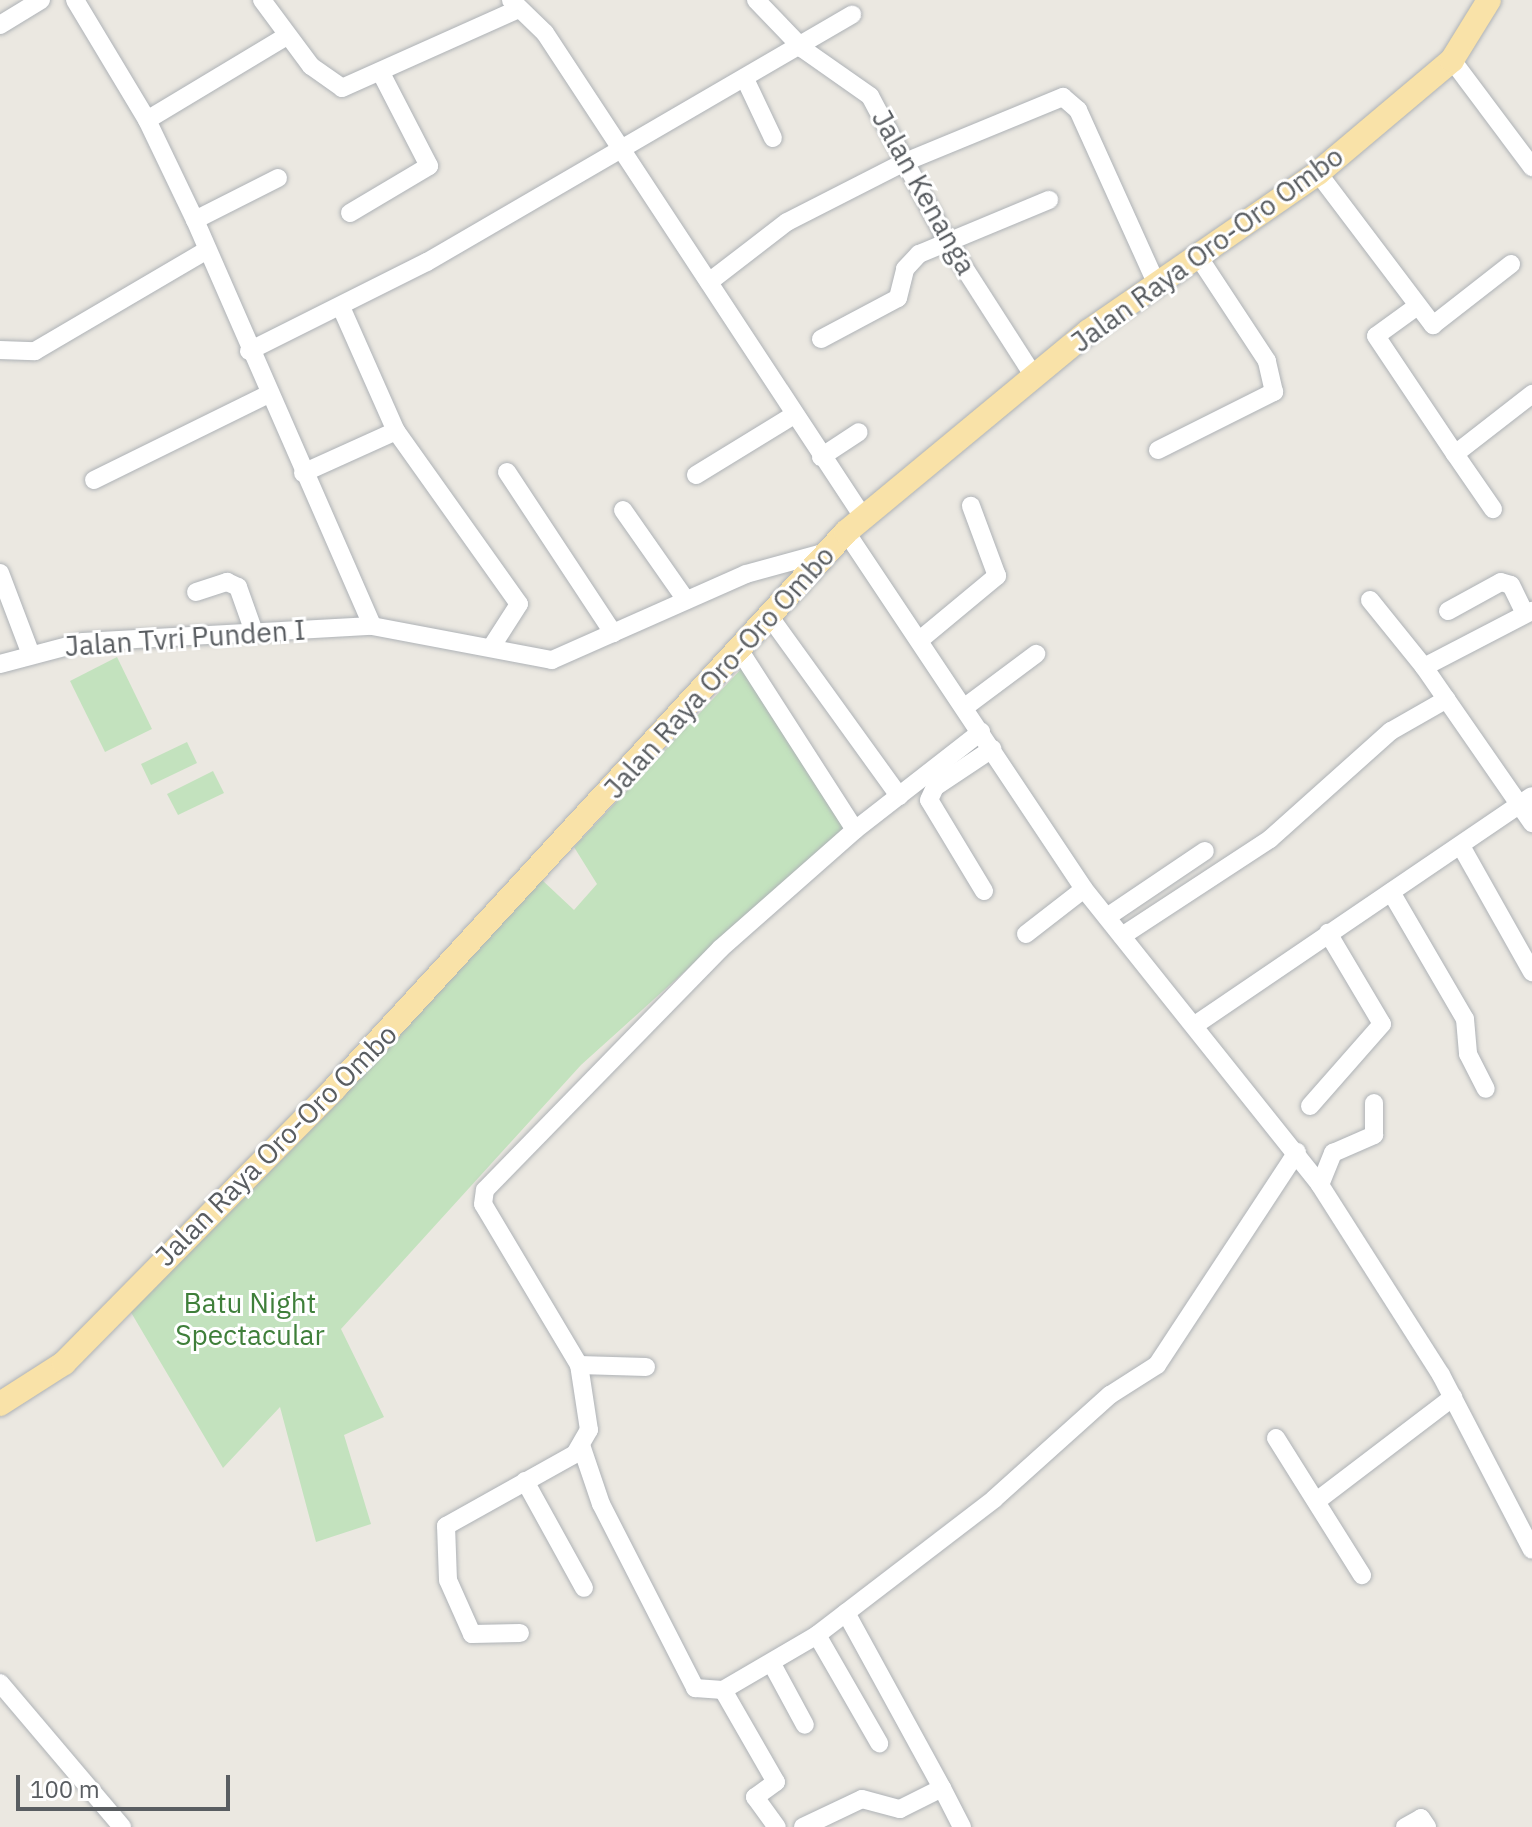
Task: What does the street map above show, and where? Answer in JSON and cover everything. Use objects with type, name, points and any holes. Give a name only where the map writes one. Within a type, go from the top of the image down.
[{"type":"main road","name":"Jalan Raya Oro-Oro Ombo","points":[[0,1404],[64,1363],[325,1099],[855,524],[1033,375],[1156,283],[1318,173],[1452,60],[1489,0]]},
{"type":"street","points":[[0,25],[41,0]]},
{"type":"street","points":[[75,0],[147,120],[195,220],[267,395],[372,626]]},
{"type":"street","points":[[262,0],[287,36],[336,87],[382,75],[514,5],[545,33],[821,457],[855,524],[921,639],[1084,889],[1297,1152],[1320,1185],[1453,1397],[1532,1550]]},
{"type":"street","name":"Jalan Kenanga","points":[[767,4],[803,49],[870,96],[947,241],[1033,375]]},
{"type":"street","points":[[249,351],[341,307],[621,151],[803,49],[852,15]]},
{"type":"street","points":[[147,120],[287,36]]},
{"type":"street","points":[[1452,60],[1532,167]]},
{"type":"street","points":[[350,213],[429,166],[382,75]]},
{"type":"street","points":[[746,81],[773,138]]},
{"type":"street","points":[[709,282],[774,229],[905,162],[1053,98],[1068,98],[1156,283]]},
{"type":"street","points":[[1318,173],[1416,307],[1436,325],[1511,264]]},
{"type":"street","points":[[195,220],[278,178]]},
{"type":"street","points":[[821,339],[898,298],[910,262],[947,241],[1049,200]]},
{"type":"street","points":[[0,350],[35,351],[207,250]]},
{"type":"street","points":[[1158,450],[1264,403],[1274,392],[1267,361],[1198,256]]},
{"type":"street","points":[[341,307],[396,431],[519,604],[492,646]]},
{"type":"street","points":[[1416,307],[1376,336],[1493,509]]},
{"type":"street","points":[[1455,454],[1532,394]]},
{"type":"street","points":[[94,480],[267,395]]},
{"type":"street","points":[[696,475],[794,415]]},
{"type":"street","points":[[303,473],[396,431]]},
{"type":"street","points":[[821,457],[859,432]]},
{"type":"street","points":[[507,472],[613,633]]},
{"type":"street","points":[[921,639],[997,576],[971,506]]},
{"type":"street","points":[[623,510],[686,600]]},
{"type":"street","name":"Jalan Tvri Punden I","points":[[0,664],[30,652],[119,638],[372,626],[492,646],[552,660],[778,563],[830,551]]},
{"type":"street","points":[[778,563],[795,588]]},
{"type":"street","points":[[0,573],[30,652]]},
{"type":"street","points":[[196,592],[227,582],[238,587],[254,632]]},
{"type":"street","points":[[1424,667],[1528,612],[1511,585],[1501,582],[1448,611]]},
{"type":"street","points":[[1370,600],[1527,800],[1532,823]]},
{"type":"street","points":[[770,617],[899,796]]},
{"type":"street","points":[[740,651],[855,830]]},
{"type":"street","points":[[965,707],[1036,654]]},
{"type":"street","points":[[1122,936],[1270,839],[1391,731],[1447,699]]},
{"type":"street","points":[[520,1633],[472,1634],[448,1580],[452,1546],[446,1528],[582,1448],[589,1430],[579,1365],[483,1204],[485,1190],[720,949],[855,830],[981,732]]},
{"type":"street","points":[[984,891],[929,800],[935,787],[992,749]]},
{"type":"street","points":[[1195,1025],[1527,800]]},
{"type":"street","points":[[1461,846],[1532,972]]},
{"type":"street","points":[[1107,917],[1205,851]]},
{"type":"street","points":[[1026,934],[1084,889]]},
{"type":"street","points":[[1391,892],[1463,1015],[1468,1054],[1486,1089]]},
{"type":"street","points":[[1310,1106],[1382,1024],[1328,933]]},
{"type":"street","points":[[1320,1185],[1333,1153],[1374,1135],[1374,1103]]},
{"type":"street","points":[[582,1448],[601,1504],[688,1680],[723,1690],[817,1635],[994,1499],[1110,1395],[1157,1365],[1297,1152]]},
{"type":"street","points":[[579,1365],[646,1367]]},
{"type":"street","points":[[1318,1500],[1453,1397]]},
{"type":"street","points":[[1276,1438],[1318,1500],[1362,1575]]},
{"type":"street","points":[[525,1481],[584,1588]]},
{"type":"street","points":[[846,1613],[962,1827]]},
{"type":"street","points":[[817,1635],[879,1743]]},
{"type":"street","points":[[772,1664],[805,1725]]},
{"type":"street","points":[[0,1683],[122,1827]]},
{"type":"street","points":[[723,1690],[776,1782],[755,1797],[777,1827]]},
{"type":"street","points":[[803,1827],[854,1802],[900,1809],[942,1788]]},
{"type":"street","points":[[1405,1827],[1421,1818],[1427,1827]]},
{"type":"green space","points":[[117,657],[152,729],[105,752],[70,681]]},
{"type":"green space","name":"Batu Night Spectacular","points":[[743,667],[845,827],[581,1065],[341,1329],[384,1417],[344,1435],[371,1524],[316,1542],[280,1407],[223,1468],[129,1309],[235,1207],[542,880],[574,910],[597,884],[574,847]]},
{"type":"green space","points":[[187,742],[197,763],[151,785],[141,764]]},
{"type":"green space","points":[[213,771],[224,793],[178,815],[167,794]]}]
